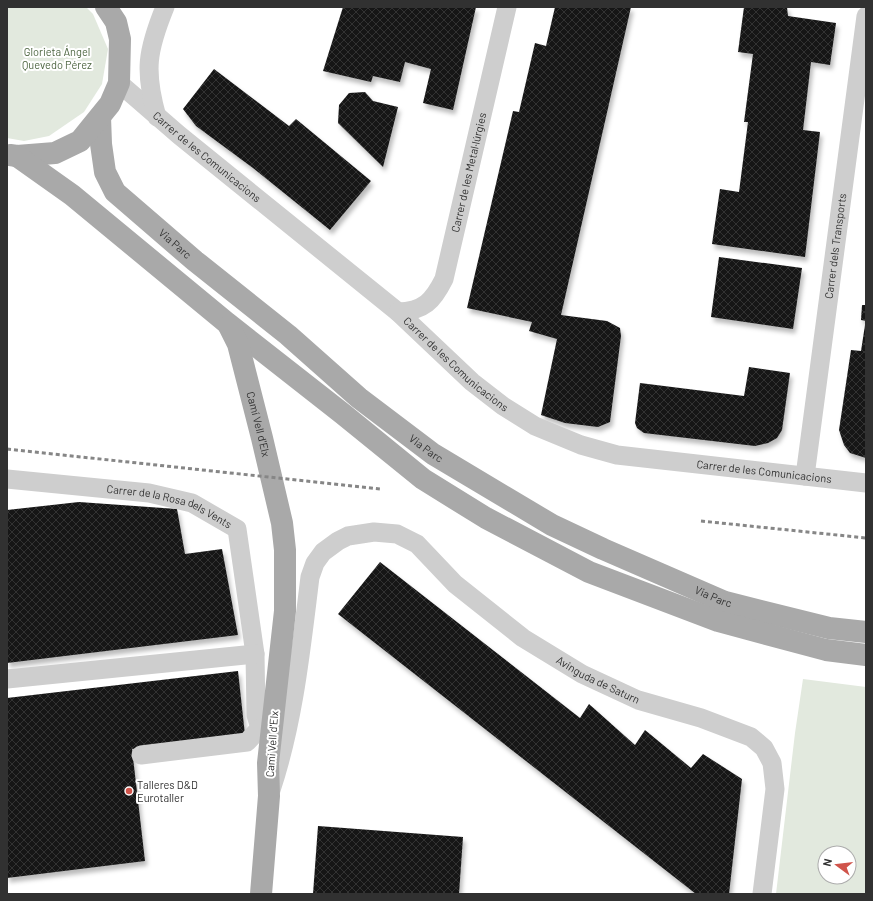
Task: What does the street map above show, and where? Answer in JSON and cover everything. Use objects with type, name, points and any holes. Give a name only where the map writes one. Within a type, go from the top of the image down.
[{"type":"main road","points":[[12,155],[55,152],[80,141],[110,104],[119,83],[120,39],[114,12]]},
{"type":"main road","name":"Via Parc","points":[[100,117],[101,144],[105,172],[115,192],[195,261],[288,335],[359,398],[433,454],[552,525],[725,602],[829,628],[866,632]]},
{"type":"main road","name":"Camí Vell d'Elx","points":[[12,155],[72,195],[227,323],[238,344],[282,523],[286,571],[285,611],[266,728],[269,795],[261,894]]},
{"type":"main road","name":"Via Parc","points":[[227,323],[422,479],[486,518],[589,572],[718,621],[826,650],[866,655]]},
{"type":"street","points":[[157,117],[150,90],[148,66],[156,29],[165,7]]},
{"type":"street","name":"Carrer de les Metal·lúrgies","points":[[398,312],[414,310],[431,301],[444,279],[508,7]]},
{"type":"street","name":"Carrer dels Transports","points":[[805,476],[866,16]]},
{"type":"street","name":"Carrer de les Comunicacions","points":[[119,83],[157,117],[398,312],[472,382],[503,406],[535,426],[581,445],[617,455],[866,483]]},
{"type":"street","name":"Carrer de la Rosa dels Vents","points":[[7,479],[148,493],[192,503],[237,529],[255,654],[256,715],[266,728]]},
{"type":"street","name":"Avinguda de Saturn","points":[[323,552],[348,536],[374,532],[397,534],[417,544],[455,584],[523,638],[582,674],[638,700],[707,720],[751,737],[764,748],[772,763],[775,789],[762,894]]},
{"type":"street","name":"Camí Vell d'Elx","points":[[269,795],[279,767],[296,692],[310,578],[315,563],[323,552]]},
{"type":"street","points":[[7,679],[255,654]]},
{"type":"street","points":[[141,755],[247,742],[266,728]]},
{"type":"green space","name":"Glorieta Ángel Quevedo Pérez","points":[[7,7],[86,7],[93,14],[108,49],[102,84],[84,112],[49,136],[24,141],[7,138]]},
{"type":"green space","points":[[803,679],[866,687],[866,894],[776,894],[795,733]]},
{"type":"building","points":[[343,7],[476,7],[453,110],[423,103],[431,69],[405,62],[400,82],[373,76],[371,82],[323,71]]},
{"type":"building","points":[[555,7],[631,7],[561,315],[607,321],[620,328],[621,336],[610,422],[598,427],[565,423],[541,415],[557,339],[529,331],[532,322],[467,308],[513,111],[519,112],[535,43],[546,46]]},
{"type":"building","points":[[744,7],[787,7],[788,16],[836,23],[830,65],[811,62],[803,130],[820,132],[805,257],[712,244],[720,189],[739,192],[748,122],[744,122],[753,54],[738,52]]},
{"type":"building","points":[[214,69],[289,126],[296,119],[371,181],[330,230],[253,168],[196,126],[183,109]]},
{"type":"building","points":[[365,92],[373,101],[398,107],[383,167],[338,123],[339,105],[349,93]]},
{"type":"building","points":[[719,257],[802,268],[793,329],[711,317]]},
{"type":"building","points":[[862,305],[866,305],[866,321],[861,320]]},
{"type":"building","points":[[865,325],[866,458],[850,453],[844,445],[839,430],[851,350],[861,351]]},
{"type":"building","points":[[749,367],[790,373],[782,430],[777,438],[768,443],[755,446],[644,433],[637,428],[635,423],[640,383],[744,396]]},
{"type":"building","points":[[79,502],[177,509],[185,554],[222,549],[238,635],[7,663],[7,510]]},
{"type":"building","points":[[380,562],[580,718],[589,704],[635,745],[645,730],[691,768],[703,754],[742,779],[729,894],[696,894],[338,614]]},
{"type":"building","points":[[238,671],[245,735],[132,749],[145,861],[7,878],[7,698]]},
{"type":"building","points":[[318,826],[463,837],[459,894],[313,894]]},
{"type":"railway","points":[[7,449],[380,489]]},
{"type":"railway","points":[[701,521],[866,538]]},
{"type":"place","name":"Talleres D&D Eurotaller","points":[[129,791]]}]
